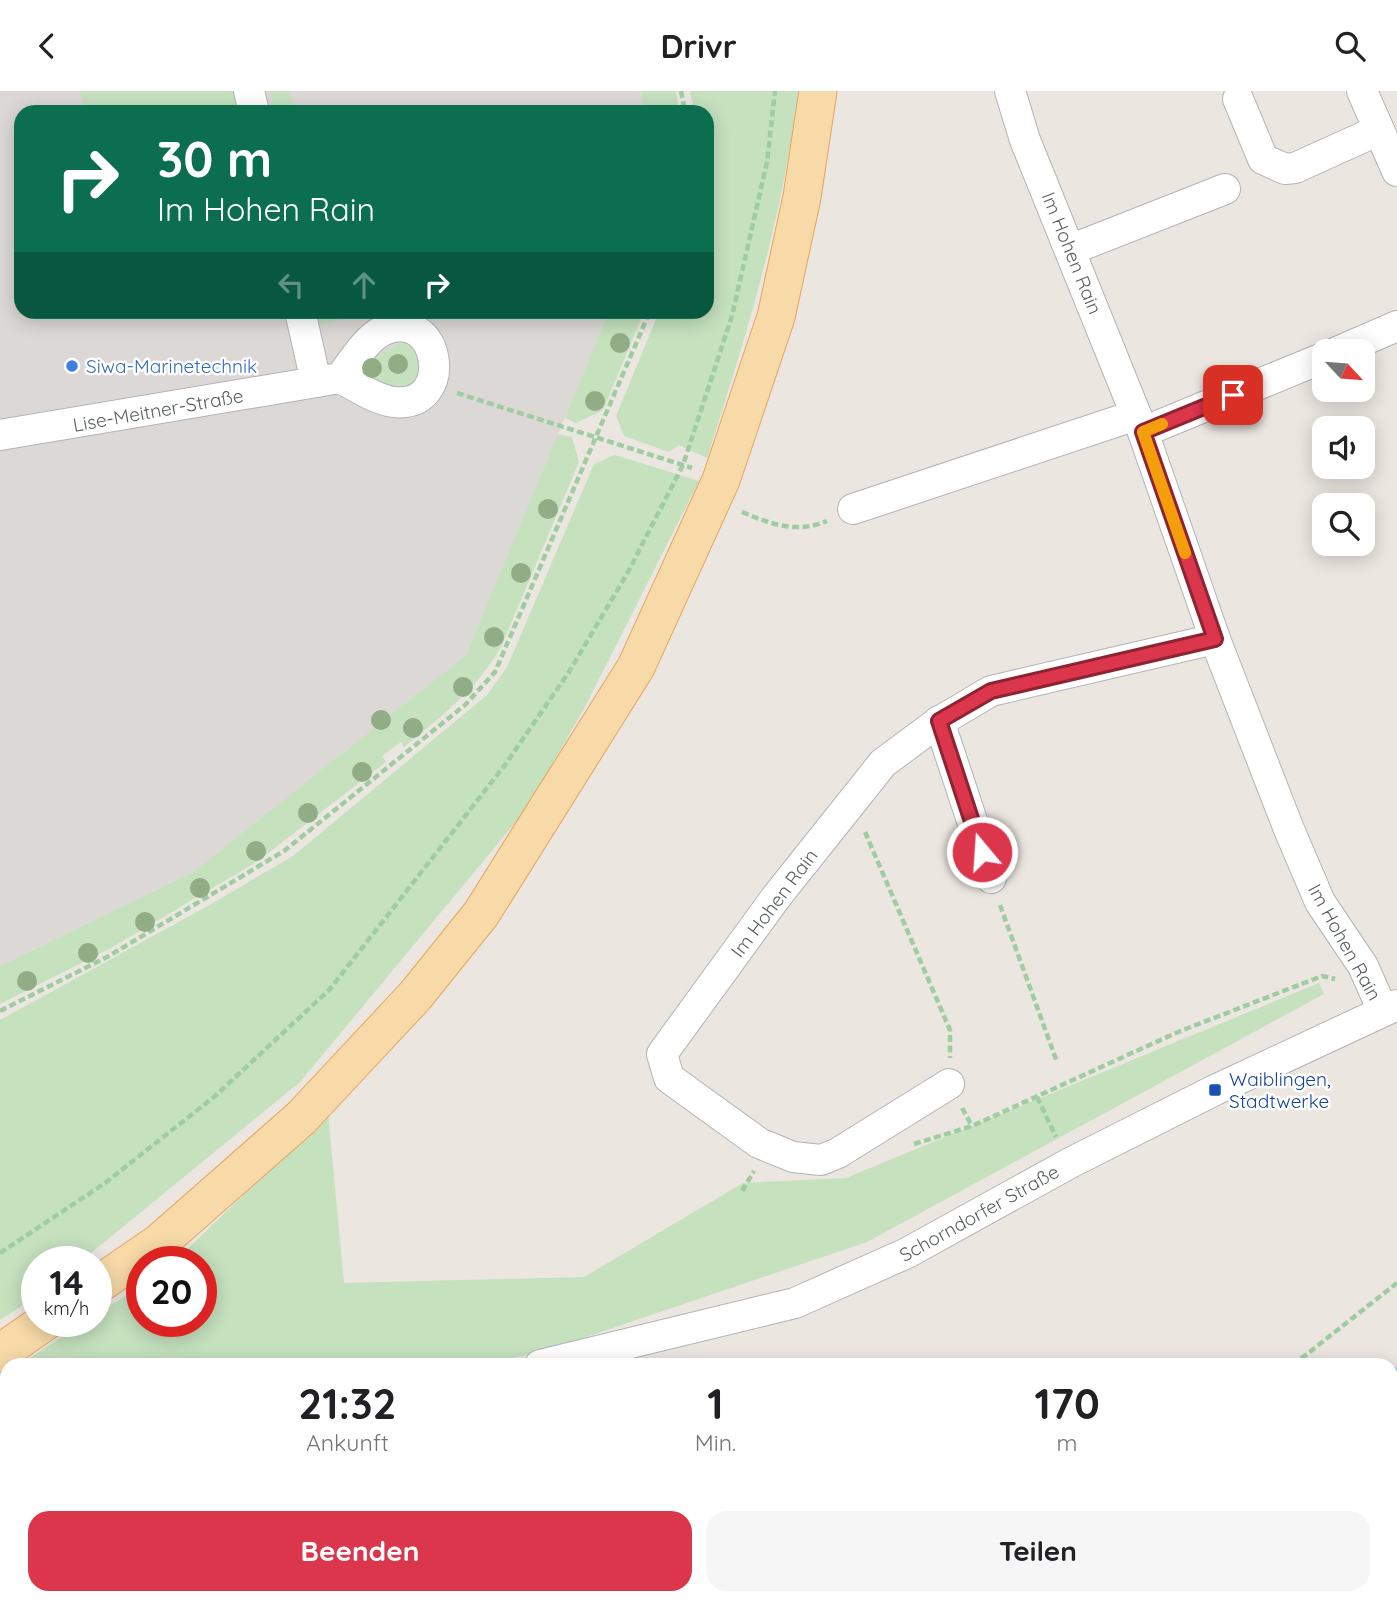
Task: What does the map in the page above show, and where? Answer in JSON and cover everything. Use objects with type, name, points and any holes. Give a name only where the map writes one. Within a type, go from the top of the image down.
[{"type":"main road","points":[[112,1275],[160,1242],[301,1118],[415,996],[481,914],[636,667],[721,480],[776,317],[802,197],[818,91]]},
{"type":"main road","points":[[0,1353],[23,1337]]},
{"type":"street","name":"Im Hohen Rain","points":[[1010,91],[1025,140],[1140,423],[1215,639],[1320,902],[1390,1008]]},
{"type":"street","points":[[1362,91],[1397,171]]},
{"type":"street","points":[[1238,99],[1263,159],[1285,169],[1296,168],[1379,130]]},
{"type":"street","points":[[1070,250],[1225,189]]},
{"type":"street","points":[[303,319],[328,380],[395,402],[418,397],[430,385],[435,356],[424,324],[411,329],[385,330],[328,380]]},
{"type":"street","points":[[1367,339],[1397,326]]},
{"type":"street","points":[[853,509],[1140,423],[1312,362]]},
{"type":"street","name":"Lise-Meitner-Straße","points":[[0,435],[328,380]]},
{"type":"street","name":"Im Hohen Rain","points":[[949,1084],[838,1153],[821,1160],[793,1157],[759,1143],[669,1078],[662,1054],[777,896],[883,764],[939,721],[991,691],[1215,639]]},
{"type":"street","points":[[939,721],[990,878]]},
{"type":"street","name":"Schorndorfer Straße","points":[[569,1358],[794,1303],[907,1253],[1070,1163],[1390,1008]]},
{"type":"path","points":[[0,1253],[105,1183],[214,1097],[330,989],[505,765],[569,672],[628,572],[683,465],[732,316],[767,162],[775,91]]},
{"type":"path","points":[[0,1011],[107,957],[284,851],[465,705],[495,672],[647,319]]},
{"type":"path","points":[[430,385],[683,465],[721,480]]},
{"type":"path","points":[[765,521],[782,528],[814,526],[853,509]]},
{"type":"path","points":[[852,802],[950,1030],[949,1084]]},
{"type":"path","points":[[990,878],[1057,1062]]},
{"type":"path","points":[[911,1144],[972,1126],[1178,1032],[1322,975],[1332,980],[1363,966]]},
{"type":"path","points":[[1037,1097],[1056,1137]]},
{"type":"path","points":[[742,1191],[757,1167]]},
{"type":"path","points":[[1302,1358],[1397,1283]]},
{"type":"shaded area","points":[[0,91],[641,91],[644,105],[14,105],[14,319],[606,319],[466,655],[193,872],[0,966]]},
{"type":"green space","points":[[80,91],[239,91],[242,105],[84,105]]},
{"type":"green space","points":[[270,91],[290,91],[293,105],[273,105]]},
{"type":"green space","points":[[641,91],[676,91],[678,105],[644,105]]},
{"type":"green space","points":[[690,91],[798,91],[783,184],[762,276],[707,458],[679,445],[669,452],[624,436],[616,416],[656,319],[714,319],[714,105],[693,105]]},
{"type":"green space","points":[[318,319],[342,319],[319,325]]},
{"type":"green space","points":[[606,319],[641,319],[603,410],[576,423],[565,418]]},
{"type":"green space","points":[[401,342],[415,347],[423,359],[415,381],[396,386],[373,381],[362,375],[363,363]]},
{"type":"green space","points":[[558,434],[572,437],[579,462],[501,647],[469,689],[404,747],[401,742],[382,756],[386,762],[258,861],[111,948],[0,1004],[0,966],[193,872],[466,655]]},
{"type":"green space","points":[[615,455],[699,481],[585,707],[525,811],[300,1082],[100,1246],[21,1246],[21,1306],[0,1320],[0,1020],[293,856],[487,695],[507,667],[594,464]]},
{"type":"green space","points":[[1319,983],[1324,994],[867,1242],[539,1353],[512,1358],[30,1358],[62,1337],[112,1337],[112,1305],[126,1295],[126,1337],[217,1337],[217,1246],[191,1246],[328,1113],[344,1283],[584,1277],[743,1183],[846,1178]]},
{"type":"slow traffic","points":[[1162,424],[1143,432],[1185,553]]},
{"type":"place","name":"Siwa-Marinetechnik","points":[[72,366]]},
{"type":"place","name":"Waiblingen, Stadtwerke","points":[[1215,1090]]},
{"type":"route","points":[[982,852],[939,721],[991,691],[1215,639],[1143,432],[1233,395]]}]
